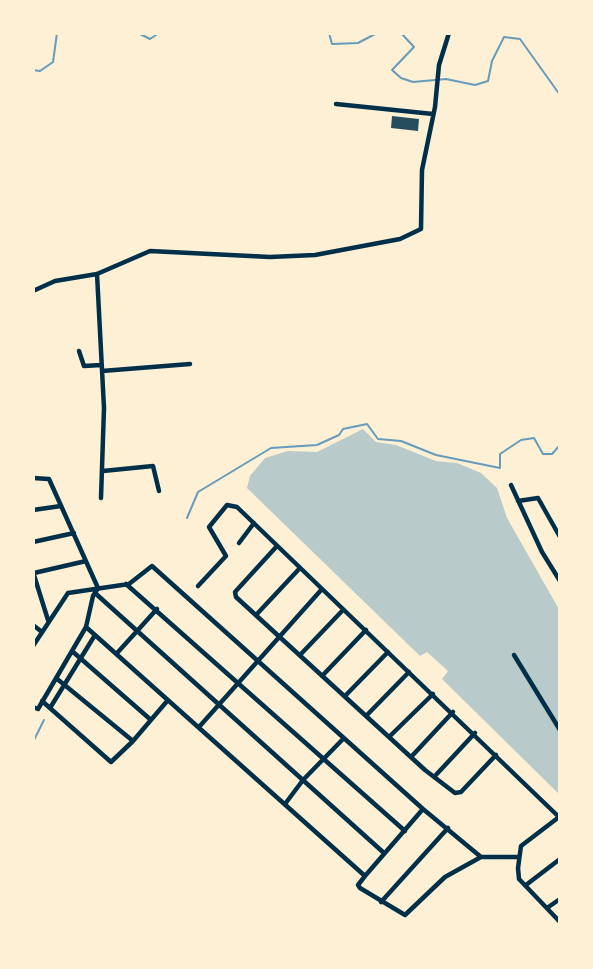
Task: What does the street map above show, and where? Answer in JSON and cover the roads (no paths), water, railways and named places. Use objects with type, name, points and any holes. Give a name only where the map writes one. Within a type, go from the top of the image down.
[{"type":"street","points":[[33,290],[55,281],[97,274],[150,251],[270,257],[315,255],[400,239],[421,229],[422,170],[439,65],[449,33]]},
{"type":"street","points":[[336,104],[433,114]]},
{"type":"street","points":[[97,274],[102,365],[101,498]]},
{"type":"street","points":[[79,351],[84,366],[102,365]]},
{"type":"street","points":[[102,371],[190,364]]},
{"type":"street","points":[[103,471],[153,466],[159,491]]},
{"type":"street","points":[[33,478],[48,477],[86,561],[96,590],[136,630],[384,853]]},
{"type":"street","points":[[511,485],[541,552],[560,581]]},
{"type":"street","points":[[518,501],[538,498],[560,537]]},
{"type":"street","points":[[198,586],[226,556],[209,527],[227,505],[237,507],[475,733],[559,818],[521,846],[518,857],[519,879],[560,922]]},
{"type":"street","points":[[33,510],[61,506]]},
{"type":"street","points":[[239,543],[254,523]]},
{"type":"street","points":[[33,542],[74,533]]},
{"type":"street","points":[[278,546],[235,592],[236,597],[411,757],[455,793],[461,792],[496,755]]},
{"type":"street","points":[[49,621],[34,572],[86,561]]},
{"type":"street","points":[[33,646],[68,593],[126,584],[152,566],[423,809],[481,857]]},
{"type":"street","points":[[256,615],[300,568]]},
{"type":"street","points":[[126,584],[405,831]]},
{"type":"street","points":[[199,727],[278,635],[322,589]]},
{"type":"street","points":[[33,718],[35,708],[42,701],[86,627],[96,590]]},
{"type":"street","points":[[118,652],[157,609]]},
{"type":"street","points":[[300,656],[343,610]]},
{"type":"street","points":[[33,625],[42,632]]},
{"type":"street","points":[[86,627],[118,652],[365,876]]},
{"type":"street","points":[[322,676],[366,630]]},
{"type":"street","points":[[51,708],[63,684],[95,635]]},
{"type":"street","points":[[72,651],[151,720]]},
{"type":"street","points":[[345,696],[388,652]]},
{"type":"street","points":[[514,655],[560,730]]},
{"type":"street","points":[[366,716],[409,671]]},
{"type":"street","points":[[56,678],[133,741]]},
{"type":"street","points":[[389,737],[433,694]]},
{"type":"street","points":[[42,701],[111,762],[168,700]]},
{"type":"street","points":[[411,757],[453,712]]},
{"type":"street","points":[[434,777],[475,733]]},
{"type":"street","points":[[285,804],[303,780],[344,738]]},
{"type":"street","points":[[423,809],[359,886],[405,915],[445,877],[481,857],[518,857]]},
{"type":"street","points":[[381,902],[448,828]]},
{"type":"street","points":[[526,885],[560,859]]},
{"type":"street","points":[[547,908],[560,899]]},
{"type":"waterway","points":[[33,70],[40,71],[53,62],[57,33]]},
{"type":"waterway","points":[[138,33],[150,39],[159,33]]},
{"type":"waterway","points":[[329,33],[332,44],[358,43],[377,33]]},
{"type":"waterway","points":[[401,33],[414,47],[392,70],[401,78],[413,82],[446,79],[475,85],[488,81],[492,61],[504,37],[520,39],[560,95]]},
{"type":"waterway","points":[[187,518],[198,492],[271,448],[317,445],[339,435],[343,429],[367,424],[378,439],[401,441],[436,455],[500,468],[500,454],[521,440],[534,438],[543,454],[552,454],[560,445]]},
{"type":"waterway","points":[[33,742],[44,720]]}]
